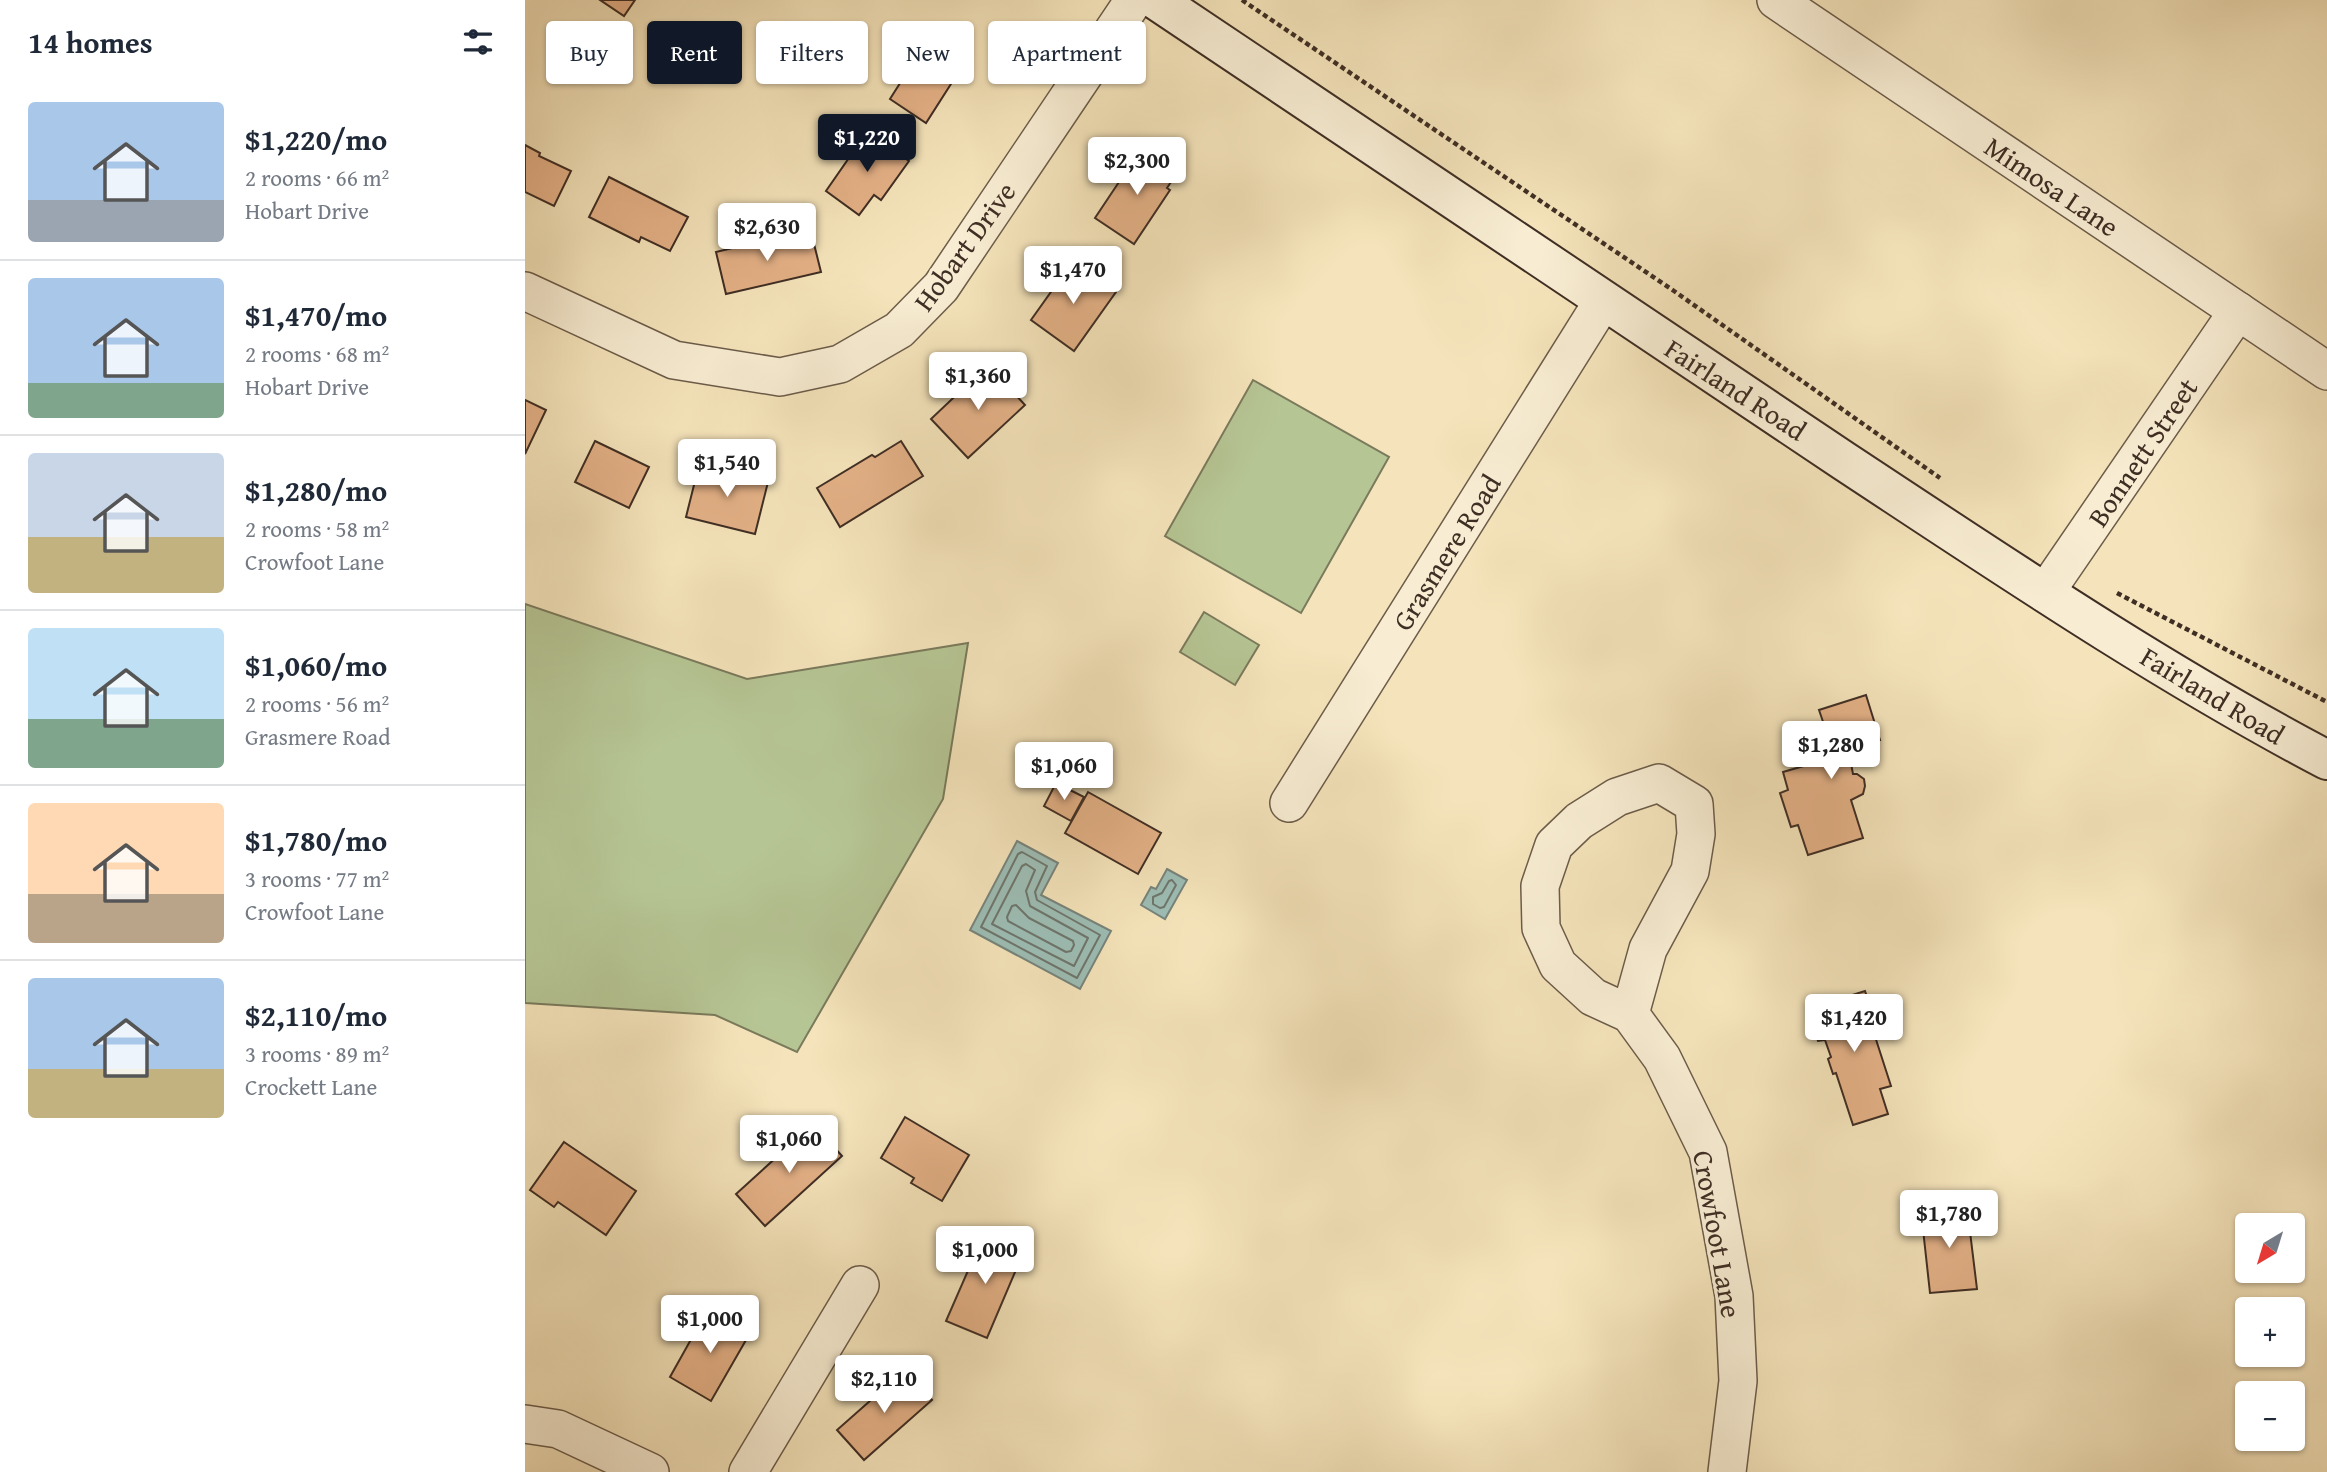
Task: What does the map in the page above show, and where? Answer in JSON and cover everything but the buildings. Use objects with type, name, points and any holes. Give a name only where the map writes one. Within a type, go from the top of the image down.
[{"type":"main road","name":"Fairland Road","points":[[1156,0],[1603,301],[2045,593],[2253,721],[2327,760]]},
{"type":"street","name":"Hobart Drive","points":[[525,290],[674,360],[780,377],[840,364],[899,330],[941,287],[1134,0]]},
{"type":"street","name":"Mimosa Lane","points":[[1776,0],[2327,371]]},
{"type":"street","name":"Grasmere Road","points":[[1289,803],[1603,301]]},
{"type":"street","name":"Bonnett Street","points":[[2045,593],[2238,311]]},
{"type":"street","name":"Crowfoot Lane","points":[[1630,1014],[1648,949],[1690,871],[1696,834],[1694,804],[1659,783],[1617,797],[1579,821],[1554,845],[1540,886],[1541,928],[1558,965],[1593,997],[1630,1014],[1662,1058],[1708,1152],[1734,1296],[1738,1381],[1727,1472]]},
{"type":"street","points":[[748,1472],[860,1285]]},
{"type":"street","points":[[525,1424],[558,1429],[650,1472]]},
{"type":"path","points":[[1242,0],[1674,291],[1942,480]]},
{"type":"path","points":[[2112,590],[2327,702]]},
{"type":"green space","points":[[1253,380],[1389,457],[1301,613],[1165,536]]},
{"type":"green space","points":[[525,604],[747,679],[968,643],[943,799],[797,1052],[715,1015],[525,1003]]},
{"type":"green space","points":[[1204,612],[1259,645],[1235,685],[1180,652]]},
{"type":"water","points":[[1017,841],[1058,863],[1041,895],[1111,931],[1080,989],[970,930]]},
{"type":"water","points":[[1167,869],[1187,880],[1165,919],[1141,905],[1151,887],[1156,889]]}]
